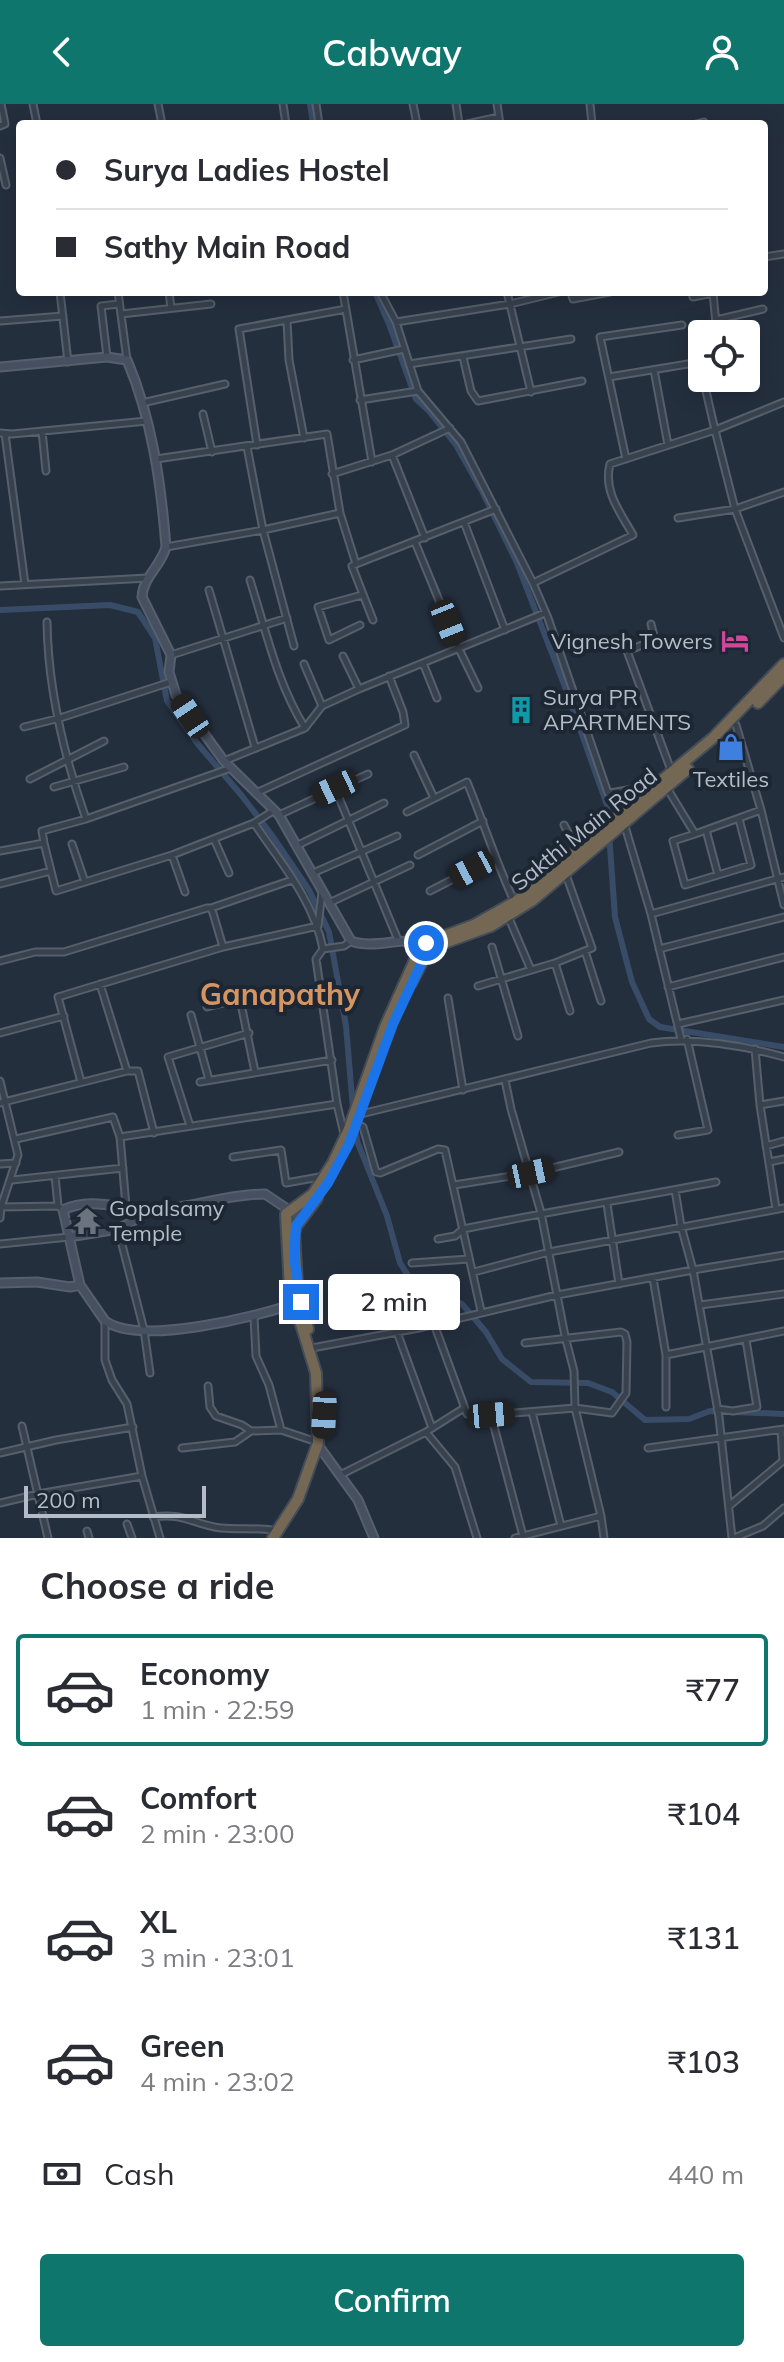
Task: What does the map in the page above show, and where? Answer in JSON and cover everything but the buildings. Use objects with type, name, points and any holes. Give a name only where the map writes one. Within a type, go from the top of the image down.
[{"type":"highway","points":[[622,820],[652,789],[739,713],[784,664]]},
{"type":"highway","name":"Sakthi Main Road","points":[[429,945],[491,926],[533,900],[597,838],[667,788],[784,676]]},
{"type":"highway","points":[[320,1447],[316,1373],[294,1304],[285,1219],[290,1211],[313,1194],[353,1129],[385,1027],[419,951],[515,902],[577,849],[597,838]]},
{"type":"highway","points":[[277,1536],[298,1499],[320,1447],[323,1391],[320,1372],[290,1257],[296,1226],[328,1183],[429,945]]},
{"type":"main road","points":[[0,367],[107,357],[127,360],[156,459],[166,547],[142,587],[142,597],[171,655],[170,682],[224,761],[274,813],[298,845],[348,943],[363,945],[398,940],[429,945]]},
{"type":"main road","points":[[294,1304],[254,1317],[178,1328],[127,1330],[105,1321],[80,1285],[60,1208],[103,1204],[153,1210],[265,1194],[301,1218]]},
{"type":"main road","points":[[69,1237],[118,1229],[153,1210]]},
{"type":"main road","points":[[0,1283],[80,1285]]},
{"type":"main road","points":[[320,1447],[367,1517],[374,1538]]},
{"type":"street","points":[[0,126],[5,124],[1,104]]},
{"type":"street","points":[[497,104],[500,120]]},
{"type":"street","points":[[0,158],[6,185]]},
{"type":"street","points":[[60,296],[68,362]]},
{"type":"street","points":[[118,296],[127,360]]},
{"type":"street","points":[[170,296],[171,308]]},
{"type":"street","points":[[344,296],[372,462]]},
{"type":"street","points":[[382,296],[396,322],[417,391],[461,442],[533,583],[608,793],[652,789]]},
{"type":"street","points":[[508,296],[531,392]]},
{"type":"street","points":[[396,322],[543,296]]},
{"type":"street","points":[[713,296],[716,320],[763,309]]},
{"type":"street","points":[[107,357],[101,306],[119,304]]},
{"type":"street","points":[[121,314],[211,304]]},
{"type":"street","points":[[257,445],[239,329],[346,309]]},
{"type":"street","points":[[0,321],[63,316]]},
{"type":"street","points":[[287,321],[289,360],[304,438]]},
{"type":"street","points":[[626,459],[600,337],[682,325]]},
{"type":"street","points":[[409,364],[571,339]]},
{"type":"street","points":[[353,360],[404,349]]},
{"type":"street","points":[[463,357],[471,391],[478,401],[582,381]]},
{"type":"street","points":[[609,377],[688,363]]},
{"type":"street","points":[[654,370],[668,445]]},
{"type":"street","points":[[142,403],[225,384]]},
{"type":"street","points":[[360,400],[417,391]]},
{"type":"street","points":[[706,392],[735,509],[784,638]]},
{"type":"street","points":[[533,583],[633,535],[612,497],[606,479],[610,464],[715,430],[784,402]]},
{"type":"street","points":[[203,414],[212,452]]},
{"type":"street","points":[[25,584],[3,433],[147,421]]},
{"type":"street","points":[[332,474],[392,455],[451,428]]},
{"type":"street","points":[[42,431],[46,471]]},
{"type":"street","points":[[156,459],[327,434],[340,513],[356,564]]},
{"type":"street","points":[[247,447],[263,530],[294,646]]},
{"type":"street","points":[[392,455],[425,538]]},
{"type":"street","points":[[678,518],[735,509],[784,492]]},
{"type":"street","points":[[373,620],[352,566],[495,509]]},
{"type":"street","points":[[166,547],[340,513]]},
{"type":"street","points":[[464,522],[505,630]]},
{"type":"street","points":[[415,542],[478,688]]},
{"type":"street","points":[[0,586],[148,578]]},
{"type":"street","points":[[250,580],[291,704],[305,728]]},
{"type":"street","points":[[209,590],[255,747]]},
{"type":"street","points":[[360,625],[329,640],[318,607],[362,595]]},
{"type":"street","points":[[224,761],[305,728],[322,706],[359,689],[545,614]]},
{"type":"street","points":[[171,655],[287,618]]},
{"type":"street","points":[[47,622],[48,652],[67,759],[86,819]]},
{"type":"street","points":[[651,624],[655,640],[627,651],[672,773]]},
{"type":"street","points":[[343,656],[359,689]]},
{"type":"street","points":[[423,663],[437,698]]},
{"type":"street","points":[[304,664],[322,706]]},
{"type":"street","points":[[256,793],[405,725],[389,676]]},
{"type":"street","points":[[24,727],[170,682]]},
{"type":"street","points":[[736,725],[781,878],[784,905]]},
{"type":"street","points":[[30,779],[104,741]]},
{"type":"street","points":[[414,755],[434,798]]},
{"type":"street","points":[[54,787],[124,767]]},
{"type":"street","points":[[231,768],[86,819],[42,831],[56,891],[172,855],[368,774]]},
{"type":"street","points":[[407,812],[467,782],[494,858],[515,902]]},
{"type":"street","points":[[335,788],[398,940]]},
{"type":"street","points":[[667,788],[695,834]]},
{"type":"street","points":[[298,845],[384,803]]},
{"type":"street","points":[[739,819],[751,865],[685,885],[673,841],[761,810]]},
{"type":"street","points":[[622,820],[651,914],[708,1130],[678,1135]]},
{"type":"street","points":[[418,855],[483,821]]},
{"type":"street","points":[[254,823],[305,899],[318,925],[323,949]]},
{"type":"street","points":[[564,825],[577,849]]},
{"type":"street","points":[[706,830],[718,875]]},
{"type":"street","points":[[313,873],[397,836]]},
{"type":"street","points":[[214,839],[229,873]]},
{"type":"street","points":[[0,851],[44,843]]},
{"type":"street","points":[[72,844],[85,882]]},
{"type":"street","points":[[172,855],[185,892]]},
{"type":"street","points":[[430,891],[494,858]]},
{"type":"street","points":[[329,903],[410,865]]},
{"type":"street","points":[[0,884],[51,871]]},
{"type":"street","points":[[478,986],[555,963],[592,948],[565,871]]},
{"type":"street","points":[[651,914],[781,878]]},
{"type":"street","points":[[0,961],[35,952],[64,952],[292,880]]},
{"type":"street","points":[[318,925],[323,891]]},
{"type":"street","points":[[211,908],[223,947]]},
{"type":"street","points":[[508,916],[531,970]]},
{"type":"street","points":[[659,949],[784,917]]},
{"type":"street","points":[[81,1082],[58,997],[223,947],[318,925]]},
{"type":"street","points":[[348,943],[323,949],[316,959],[337,1104],[353,1129]]},
{"type":"street","points":[[492,947],[518,1036]]},
{"type":"street","points":[[585,951],[601,1001]]},
{"type":"street","points":[[668,987],[784,957]]},
{"type":"street","points":[[555,963],[570,1011]]},
{"type":"street","points":[[100,984],[127,1071]]},
{"type":"street","points":[[448,998],[463,1090]]},
{"type":"street","points":[[207,1007],[240,999],[255,1072]]},
{"type":"street","points":[[678,1024],[784,1000]]},
{"type":"street","points":[[191,1015],[209,1080]]},
{"type":"street","points":[[0,1033],[64,1016]]},
{"type":"street","points":[[190,1126],[168,1057],[249,1033]]},
{"type":"street","points":[[353,1129],[463,1090],[634,1045],[683,1039],[755,1049],[784,1057]]},
{"type":"street","points":[[755,1049],[776,1209]]},
{"type":"street","points":[[200,1082],[332,1060]]},
{"type":"street","points":[[3,1102],[127,1071],[138,1071],[154,1133]]},
{"type":"street","points":[[505,1080],[541,1213],[574,1371],[575,1408],[604,1538]]},
{"type":"street","points":[[0,1081],[18,1155],[0,1218]]},
{"type":"street","points":[[760,1105],[784,1101]]},
{"type":"street","points":[[120,1137],[337,1104]]},
{"type":"street","points":[[16,1139],[113,1117],[120,1137],[126,1206]]},
{"type":"street","points":[[353,1129],[363,1127],[376,1172],[384,1173],[438,1149],[445,1150],[481,1312]]},
{"type":"street","points":[[766,1146],[784,1141]]},
{"type":"street","points":[[233,1157],[281,1150],[286,1183],[326,1176]]},
{"type":"street","points":[[454,1185],[531,1173],[619,1152]]},
{"type":"street","points":[[769,1162],[784,1159]]},
{"type":"street","points":[[0,1164],[16,1163]]},
{"type":"street","points":[[12,1180],[123,1168]]},
{"type":"street","points":[[1,1207],[60,1208],[55,1176]]},
{"type":"street","points":[[438,1239],[455,1236],[463,1229],[541,1213],[607,1204],[716,1182]]},
{"type":"street","points":[[675,1190],[700,1305],[718,1412],[733,1538],[763,1526],[784,1508]]},
{"type":"street","points":[[607,1204],[619,1284]]},
{"type":"street","points":[[474,1272],[549,1252],[784,1208]]},
{"type":"street","points":[[118,1229],[144,1330],[150,1373]]},
{"type":"street","points":[[0,1244],[69,1237]]},
{"type":"street","points":[[312,1348],[557,1295],[784,1255]]},
{"type":"street","points":[[412,1263],[469,1259]]},
{"type":"street","points":[[653,1278],[666,1355],[666,1407]]},
{"type":"street","points":[[700,1305],[784,1294]]},
{"type":"street","points":[[254,1317],[256,1356],[269,1385],[281,1430]]},
{"type":"street","points":[[105,1321],[105,1360],[112,1380],[127,1404],[142,1476],[160,1538]]},
{"type":"street","points":[[434,1324],[467,1414],[575,1408],[612,1413],[626,1393],[625,1334],[612,1332],[565,1336],[525,1343]]},
{"type":"street","points":[[666,1355],[784,1331]]},
{"type":"street","points":[[397,1332],[429,1430],[455,1467],[477,1538]]},
{"type":"street","points":[[718,1412],[757,1407],[746,1340]]},
{"type":"street","points":[[208,1386],[210,1407],[216,1416],[251,1431],[281,1430],[320,1447]]},
{"type":"street","points":[[340,1475],[429,1430],[464,1408]]},
{"type":"street","points":[[532,1412],[561,1526]]},
{"type":"street","points":[[491,1415],[523,1536]]},
{"type":"street","points":[[22,1426],[48,1538]]},
{"type":"street","points":[[0,1453],[133,1427]]},
{"type":"street","points":[[648,1448],[782,1430],[783,1461],[728,1507]]},
{"type":"street","points":[[182,1448],[235,1442],[251,1431]]},
{"type":"street","points":[[0,1503],[142,1476]]},
{"type":"street","points":[[153,1517],[181,1515],[221,1528],[262,1528],[277,1536]]},
{"type":"street","points":[[515,1538],[601,1516]]},
{"type":"street","points":[[127,1524],[132,1538]]},
{"type":"street","points":[[87,1531],[89,1538]]},
{"type":"waterway","points":[[310,104],[312,120]]},
{"type":"waterway","points":[[377,296],[416,399],[456,445],[517,563],[567,692],[607,805],[615,917],[632,982],[649,1019],[660,1027],[784,1047]]},
{"type":"waterway","points":[[0,610],[110,605],[138,612],[155,638],[167,701],[271,834],[309,890],[329,932],[346,1026],[353,1109]]},
{"type":"waterway","points":[[354,1120],[357,1141],[387,1216],[400,1263],[418,1291],[462,1304],[486,1332],[502,1359],[531,1382],[588,1383],[612,1392],[645,1420],[689,1419],[710,1411],[784,1414]]},
{"type":"place","name":"Vignesh Towers","points":[[735,641]]},
{"type":"place","name":"Surya PR APARTMENTS","points":[[521,710]]},
{"type":"place","name":"Textiles","points":[[731,747]]},
{"type":"place","name":"Gopalsamy Temple","points":[[87,1221]]},
{"type":"district","name":"Ganapathy","points":[[280,994]]},
{"type":"route","points":[[301,1302],[294,1257],[296,1226],[328,1183],[349,1144],[393,1024],[424,958],[433,947],[426,943]]}]
